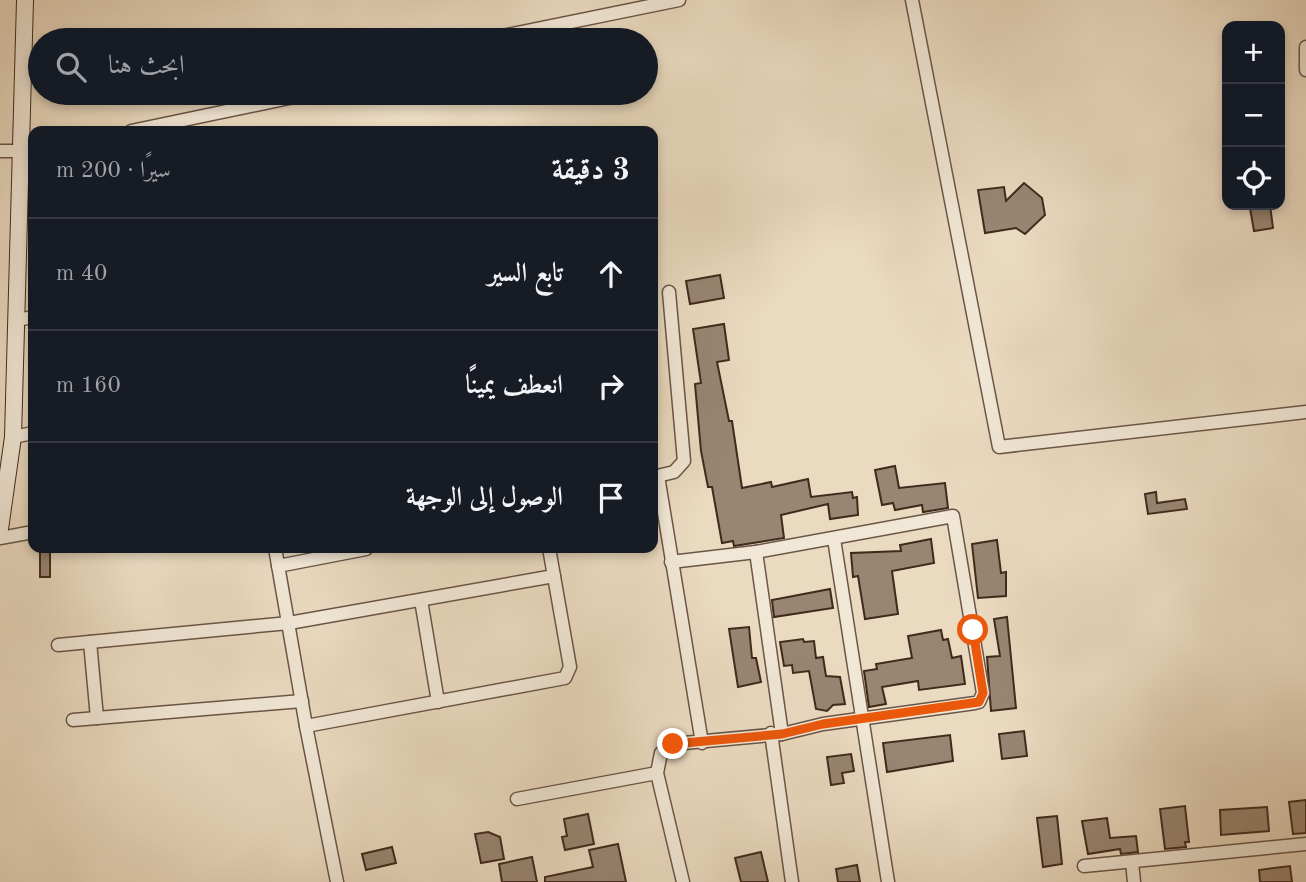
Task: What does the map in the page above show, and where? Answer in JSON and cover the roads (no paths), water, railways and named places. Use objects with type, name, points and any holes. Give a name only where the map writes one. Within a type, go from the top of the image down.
[{"type":"main road","points":[[0,529],[25,319],[27,152],[24,0]]},
{"type":"street","points":[[542,28],[679,0]]},
{"type":"street","points":[[912,0],[999,447],[1306,412]]},
{"type":"street","points":[[1306,47],[1306,70]]},
{"type":"street","points":[[155,126],[256,105]]},
{"type":"street","points":[[0,152],[27,152]]},
{"type":"street","points":[[658,475],[674,472],[684,461],[669,292]]},
{"type":"street","points":[[13,437],[28,434]]},
{"type":"street","points":[[658,492],[702,743]]},
{"type":"street","points":[[671,562],[755,552],[953,516],[983,697],[975,703],[823,724],[777,734],[673,744],[661,753],[657,773],[683,882]]},
{"type":"street","points":[[0,538],[28,533]]},
{"type":"street","points":[[834,539],[888,882]]},
{"type":"street","points":[[755,552],[792,882]]},
{"type":"street","points":[[276,553],[337,882]]},
{"type":"street","points":[[278,566],[345,553]]},
{"type":"street","points":[[306,726],[565,678],[570,667],[550,553]]},
{"type":"street","points":[[58,645],[289,623],[554,576]]},
{"type":"street","points":[[421,600],[438,702]]},
{"type":"street","points":[[90,642],[97,718]]},
{"type":"street","points":[[73,720],[302,701]]},
{"type":"street","points":[[517,799],[657,773]]},
{"type":"street","points":[[1084,866],[1306,844]]},
{"type":"street","points":[[1132,862],[1134,882]]}]
